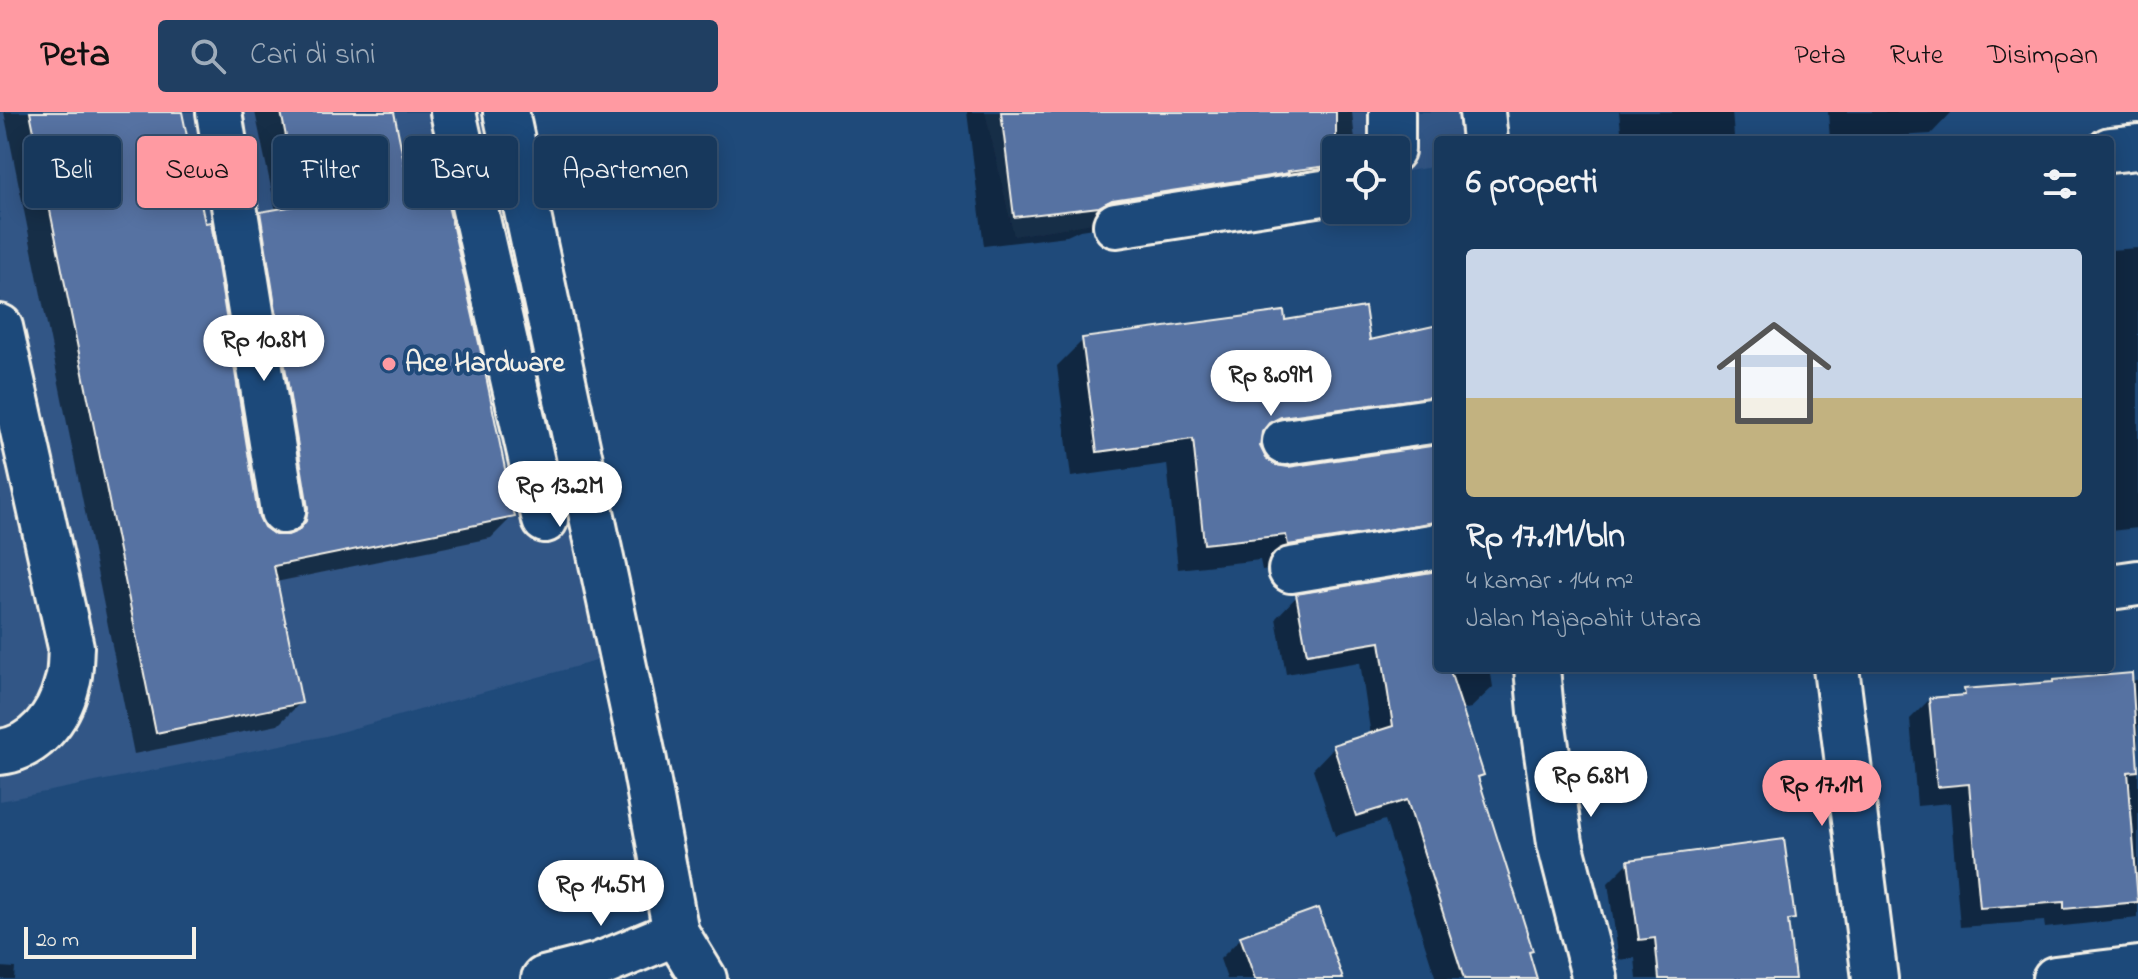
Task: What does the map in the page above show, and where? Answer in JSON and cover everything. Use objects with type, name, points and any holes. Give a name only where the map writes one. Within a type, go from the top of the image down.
[{"type":"street","points":[[219,112],[283,511]]},
{"type":"street","points":[[453,112],[545,520]]},
{"type":"street","points":[[506,112],[644,761],[676,933],[704,979]]},
{"type":"street","points":[[1392,112],[1392,136]]},
{"type":"street","points":[[1482,112],[1485,136]]},
{"type":"street","points":[[2114,150],[2138,147]]},
{"type":"street","points":[[1116,225],[1322,193]]},
{"type":"street","points":[[0,327],[71,647],[68,684],[55,714],[32,739],[0,752]]},
{"type":"street","points":[[1285,442],[1434,421]]},
{"type":"street","points":[[1291,570],[1434,547]]},
{"type":"street","points":[[2114,586],[2138,583]]},
{"type":"street","points":[[1537,672],[1560,843],[1595,979]]},
{"type":"street","points":[[1837,672],[1875,979]]},
{"type":"street","points":[[544,979],[601,972],[676,933]]},
{"type":"street","points":[[2055,979],[2138,969]]},
{"type":"shaded area","points":[[0,112],[541,112],[522,115],[534,170],[534,208],[542,208],[639,649],[326,736],[0,801]]},
{"type":"shaded area","points":[[985,112],[1460,112],[1462,136],[1434,136],[1434,167],[1410,171],[1410,136],[1322,136],[1322,185],[1014,236]]},
{"type":"building","points":[[30,112],[182,112],[187,136],[137,136],[137,208],[202,208],[205,223],[211,222],[258,515],[264,527],[275,535],[298,531],[306,521],[308,508],[260,212],[283,208],[388,208],[388,136],[286,136],[281,112],[394,112],[404,161],[404,208],[449,208],[515,517],[274,566],[302,703],[156,733],[49,208],[121,208],[121,136],[35,136]]},
{"type":"building","points":[[1001,112],[1336,112],[1336,136],[1322,136],[1322,167],[1112,200],[1099,207],[1014,217]]},
{"type":"building","points":[[1365,307],[1370,340],[1434,326],[1434,397],[1281,417],[1269,423],[1262,432],[1260,446],[1266,458],[1276,465],[1288,467],[1434,446],[1434,523],[1288,545],[1286,535],[1204,544],[1193,439],[1097,452],[1082,338],[1284,311],[1285,320]]},
{"type":"building","points":[[1434,572],[1434,672],[1450,672],[1484,775],[1478,777],[1533,951],[1529,952],[1537,979],[1464,979],[1407,800],[1356,816],[1333,745],[1393,726],[1380,642],[1307,654],[1296,594]]},
{"type":"building","points":[[2132,673],[2138,771],[2128,772],[2138,902],[2064,909],[2064,902],[1980,908],[1969,784],[1937,787],[1929,698],[1965,695],[1964,689]]},
{"type":"building","points":[[1784,839],[1795,919],[1788,920],[1795,979],[1659,979],[1655,938],[1639,940],[1628,860]]},
{"type":"building","points":[[1318,908],[1343,979],[1255,979],[1240,936]]},
{"type":"place","name":"Ace Hardware","points":[[389,364]]}]
